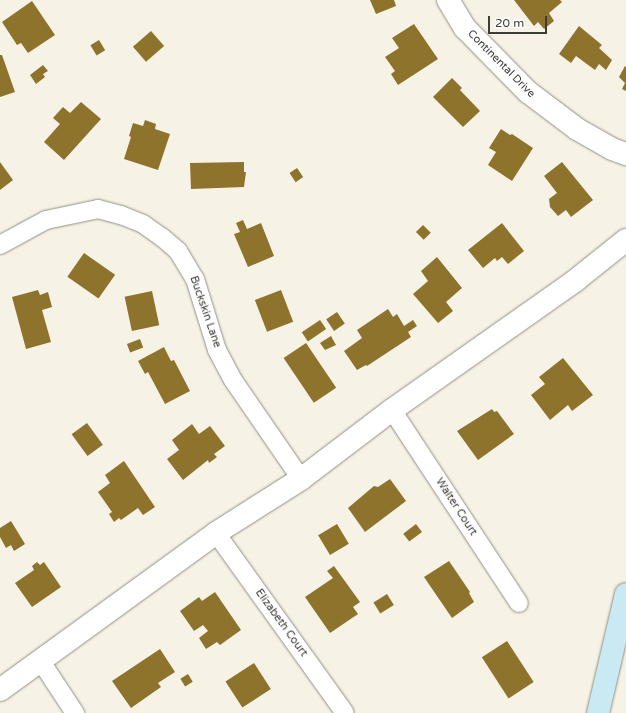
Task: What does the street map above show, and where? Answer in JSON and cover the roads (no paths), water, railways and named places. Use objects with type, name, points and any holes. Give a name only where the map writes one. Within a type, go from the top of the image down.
[{"type":"main road","points":[[598,713],[626,594]]},
{"type":"street","name":"Continental Drive","points":[[448,0],[465,28],[528,92],[577,129],[612,149],[626,154]]},
{"type":"street","name":"Buckskin Lane","points":[[0,245],[46,220],[98,209],[121,215],[143,224],[163,238],[178,251],[195,279],[217,350],[233,380],[301,479]]},
{"type":"street","points":[[0,690],[216,533],[301,479],[392,410],[576,280],[626,240]]},
{"type":"street","name":"Walter Court","points":[[392,410],[519,603]]},
{"type":"street","name":"Elizabeth Court","points":[[216,533],[345,713]]},
{"type":"street","points":[[40,660],[76,713]]}]
